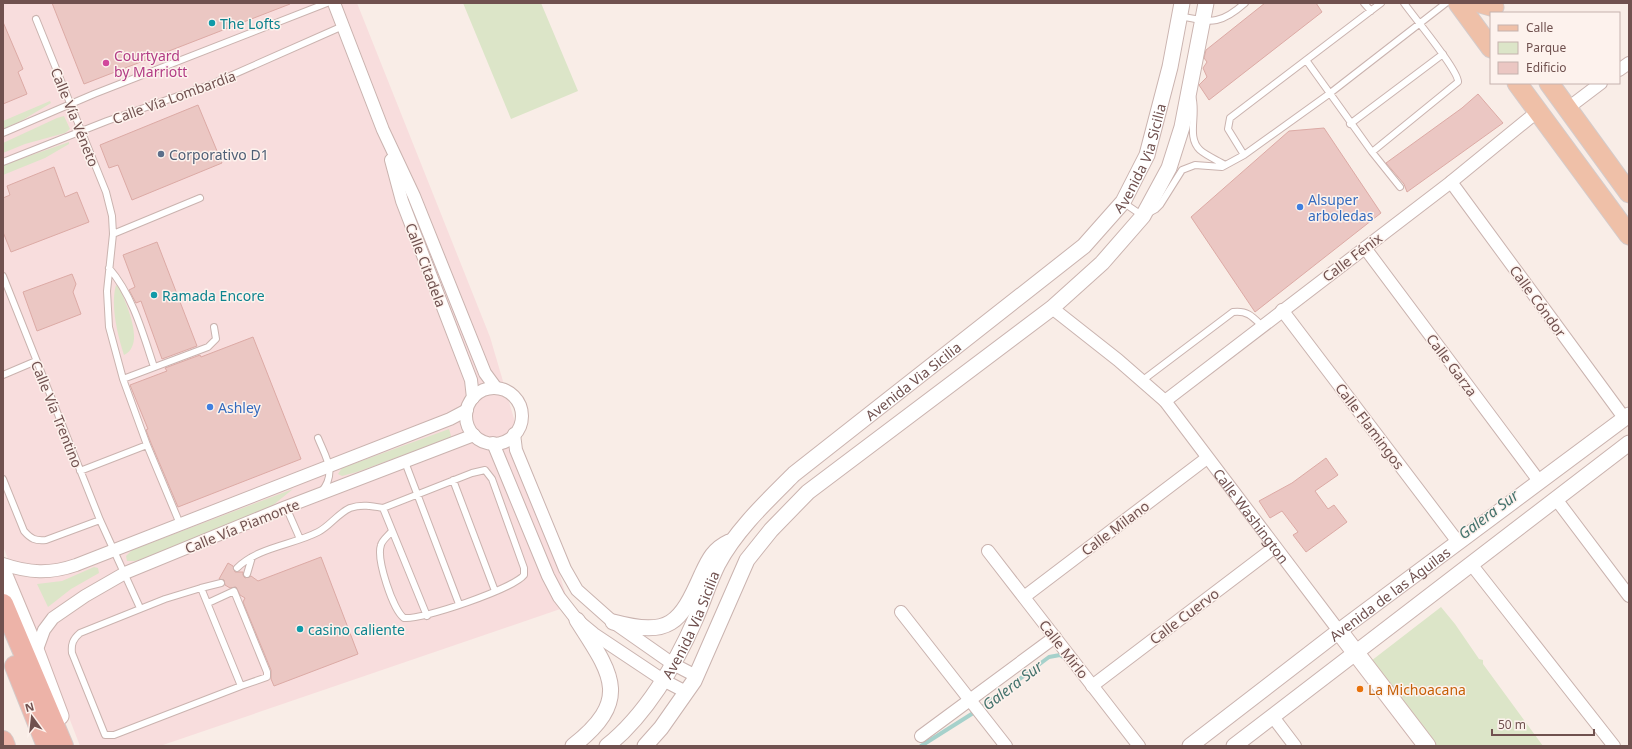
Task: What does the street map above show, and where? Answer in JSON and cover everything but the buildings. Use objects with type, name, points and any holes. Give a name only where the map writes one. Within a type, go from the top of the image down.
[{"type":"highway","points":[[3,604],[63,746]]},
{"type":"highway","points":[[3,635],[47,746]]},
{"type":"highway","points":[[3,655],[39,746]]},
{"type":"highway","points":[[3,741],[5,746]]},
{"type":"main road","points":[[1458,3],[1490,47]]},
{"type":"main road","points":[[1518,84],[1629,235]]},
{"type":"main road","points":[[1550,84],[1629,193]]},
{"type":"main road","points":[[1538,111],[1543,109],[1556,114],[1568,108]]},
{"type":"main road","points":[[3,573],[36,652],[71,746]]},
{"type":"main road","name":"Calle Washington","points":[[1339,631],[1427,746]]},
{"type":"street","name":"Calle Citadela","points":[[334,3],[383,130],[414,196],[485,373],[496,388]]},
{"type":"street","name":"Avenida Via Sicilia","points":[[645,746],[661,728],[696,676],[747,560],[771,530],[808,492],[1052,308],[1102,263],[1143,216],[1169,168],[1190,89],[1206,3]]},
{"type":"street","name":"Avenida Via Sicilia","points":[[608,746],[642,711],[663,680],[695,621],[718,564],[752,517],[794,474],[1084,246],[1122,202],[1147,155],[1170,67],[1181,9]]},
{"type":"street","points":[[1620,69],[1629,63]]},
{"type":"street","points":[[1568,108],[1600,84]]},
{"type":"street","name":"Calle Fénix","points":[[1165,401],[1451,182],[1538,111]]},
{"type":"street","name":"Calle Citadela","points":[[383,130],[402,201],[471,380],[473,398]]},
{"type":"street","name":"Calle Cóndor","points":[[1451,182],[1627,417]]},
{"type":"street","name":"Calle Garza","points":[[1365,248],[1539,481]]},
{"type":"street","name":"Calle Washington","points":[[1052,308],[1143,380],[1165,401],[1339,631]]},
{"type":"street","name":"Calle Flamingos","points":[[1282,310],[1458,542]]},
{"type":"street","points":[[496,388],[511,394],[521,408],[521,424],[514,434],[501,442],[493,443],[486,442],[474,435],[468,423],[467,410],[473,398],[483,391],[496,388]]},
{"type":"street","name":"Calle Vía Piamonte","points":[[3,564],[29,572],[44,573],[60,571],[450,419],[467,410]]},
{"type":"street","name":"Avenida de las Águilas","points":[[1190,746],[1339,631],[1627,417]]},
{"type":"street","points":[[514,434],[516,450],[564,569],[577,590],[614,622],[673,664],[696,676]]},
{"type":"street","name":"Calle Vía Piamonte","points":[[36,652],[44,630],[53,618],[85,596],[125,573],[286,508],[474,435]]},
{"type":"street","points":[[493,443],[548,576],[559,597],[577,620],[602,658],[608,674],[611,694],[605,714],[585,737],[573,746]]},
{"type":"street","name":"Avenida de las Águilas","points":[[1234,746],[1629,443]]},
{"type":"street","name":"Calle Milano","points":[[1024,597],[1207,458]]},
{"type":"street","points":[[1556,499],[1629,596]]},
{"type":"street","points":[[614,622],[635,628],[658,628],[678,618],[692,598],[710,556],[721,546],[736,539]]},
{"type":"street","name":"Calle Cuervo","points":[[1092,686],[1275,547]]},
{"type":"street","name":"Calle Mirlo","points":[[988,551],[1139,746]]},
{"type":"street","points":[[1471,564],[1614,746]]},
{"type":"street","points":[[901,612],[1006,746]]},
{"type":"street","points":[[577,620],[594,634],[663,680],[686,692]]},
{"type":"street","points":[[921,736],[1055,637]]},
{"type":"street","points":[[1273,717],[1295,746]]},
{"type":"lane","points":[[3,132],[70,104],[327,3]]},
{"type":"lane","points":[[1181,9],[1202,20],[1212,22],[1220,20],[1245,3]]},
{"type":"lane","points":[[1364,3],[1371,11]]},
{"type":"lane","points":[[1244,155],[1228,128],[1228,120],[1381,3]]},
{"type":"lane","points":[[1372,152],[1457,84],[1458,77],[1443,54],[1404,3]]},
{"type":"lane","points":[[1122,202],[1143,216],[1156,210],[1176,176],[1182,170],[1195,165],[1213,168],[1225,165],[1244,155],[1329,94],[1446,3]]},
{"type":"lane","name":"Calle Vía Véneto","points":[[36,19],[106,192],[112,216],[113,234],[108,291],[109,327],[123,379],[147,445],[180,524]]},
{"type":"lane","name":"Calle Vía Lombardía","points":[[3,162],[219,81],[343,26]]},
{"type":"lane","points":[[1350,124],[1443,54]]},
{"type":"lane","points":[[1306,60],[1350,124],[1400,187]]},
{"type":"lane","points":[[1190,89],[1195,110],[1192,131],[1193,141],[1199,149],[1225,165]]},
{"type":"lane","points":[[113,234],[200,198]]},
{"type":"lane","points":[[109,268],[119,280],[134,309],[154,367]]},
{"type":"lane","name":"Calle Vía Trentino","points":[[3,276],[100,520],[140,608]]},
{"type":"lane","points":[[1143,380],[1234,312],[1242,311],[1249,313],[1262,326]]},
{"type":"lane","points":[[123,379],[208,346],[216,339],[214,327]]},
{"type":"lane","points":[[3,375],[36,361]]},
{"type":"lane","points":[[318,438],[329,466],[330,479],[319,495]]},
{"type":"lane","points":[[80,471],[147,445]]},
{"type":"lane","points":[[405,462],[459,604]]},
{"type":"lane","points":[[237,568],[252,557],[300,539],[328,526],[338,515],[350,508],[369,505],[383,508],[417,493],[479,470],[485,470],[492,479],[524,568],[524,575],[520,580],[427,616],[411,619],[404,618],[397,609],[379,556],[381,545],[392,531]]},
{"type":"lane","points":[[3,479],[24,531],[30,538],[37,541],[46,540],[100,520]]},
{"type":"lane","points":[[453,480],[496,590]]},
{"type":"lane","points":[[286,508],[300,539]]},
{"type":"lane","points":[[383,508],[427,616]]},
{"type":"lane","points":[[247,574],[252,557]]},
{"type":"lane","points":[[208,602],[234,591],[268,674],[267,677],[114,735],[105,735],[72,653],[74,638],[80,633],[140,608],[221,583]]},
{"type":"lane","points":[[201,588],[241,686]]},
{"type":"shaded area","points":[[3,3],[357,3],[490,337],[569,606],[160,746],[80,746],[3,546]]},
{"type":"green space","points":[[463,3],[541,3],[578,91],[511,119]]},
{"type":"green space","points":[[50,101],[51,103],[21,121],[3,129],[3,121]]},
{"type":"green space","points":[[64,116],[70,129],[65,133],[25,144],[3,153],[3,143]]},
{"type":"green space","points":[[69,142],[69,144],[45,158],[3,175],[3,165]]},
{"type":"green space","points":[[116,285],[120,288],[130,314],[134,333],[134,342],[130,350],[124,355],[117,330],[114,311],[114,293]]},
{"type":"green space","points":[[449,429],[451,436],[450,438],[357,472],[342,476],[338,474],[342,468]]},
{"type":"green space","points":[[293,489],[272,506],[173,549],[135,561],[127,561],[126,556],[132,550]]},
{"type":"green space","points":[[94,567],[98,568],[99,573],[71,589],[48,607],[37,584],[62,581]]},
{"type":"green space","points":[[1441,607],[1455,624],[1479,659],[1483,660],[1483,664],[1543,746],[1437,746],[1371,661]]},
{"type":"waterway","name":"Galera Sur","points":[[921,746],[978,710],[1049,657],[1060,655],[1065,658]]},
{"type":"place","name":"The Lofts","points":[[212,23]]},
{"type":"place","name":"Courtyard by Marriott","points":[[106,63]]},
{"type":"place","name":"Corporativo D1","points":[[161,154]]},
{"type":"place","name":"Alsuper arboledas","points":[[1300,207]]},
{"type":"place","name":"Ramada Encore","points":[[154,295]]},
{"type":"place","name":"Ashley","points":[[210,407]]},
{"type":"place","name":"casino caliente","points":[[300,629]]},
{"type":"place","name":"La Michoacana","points":[[1360,689]]}]
